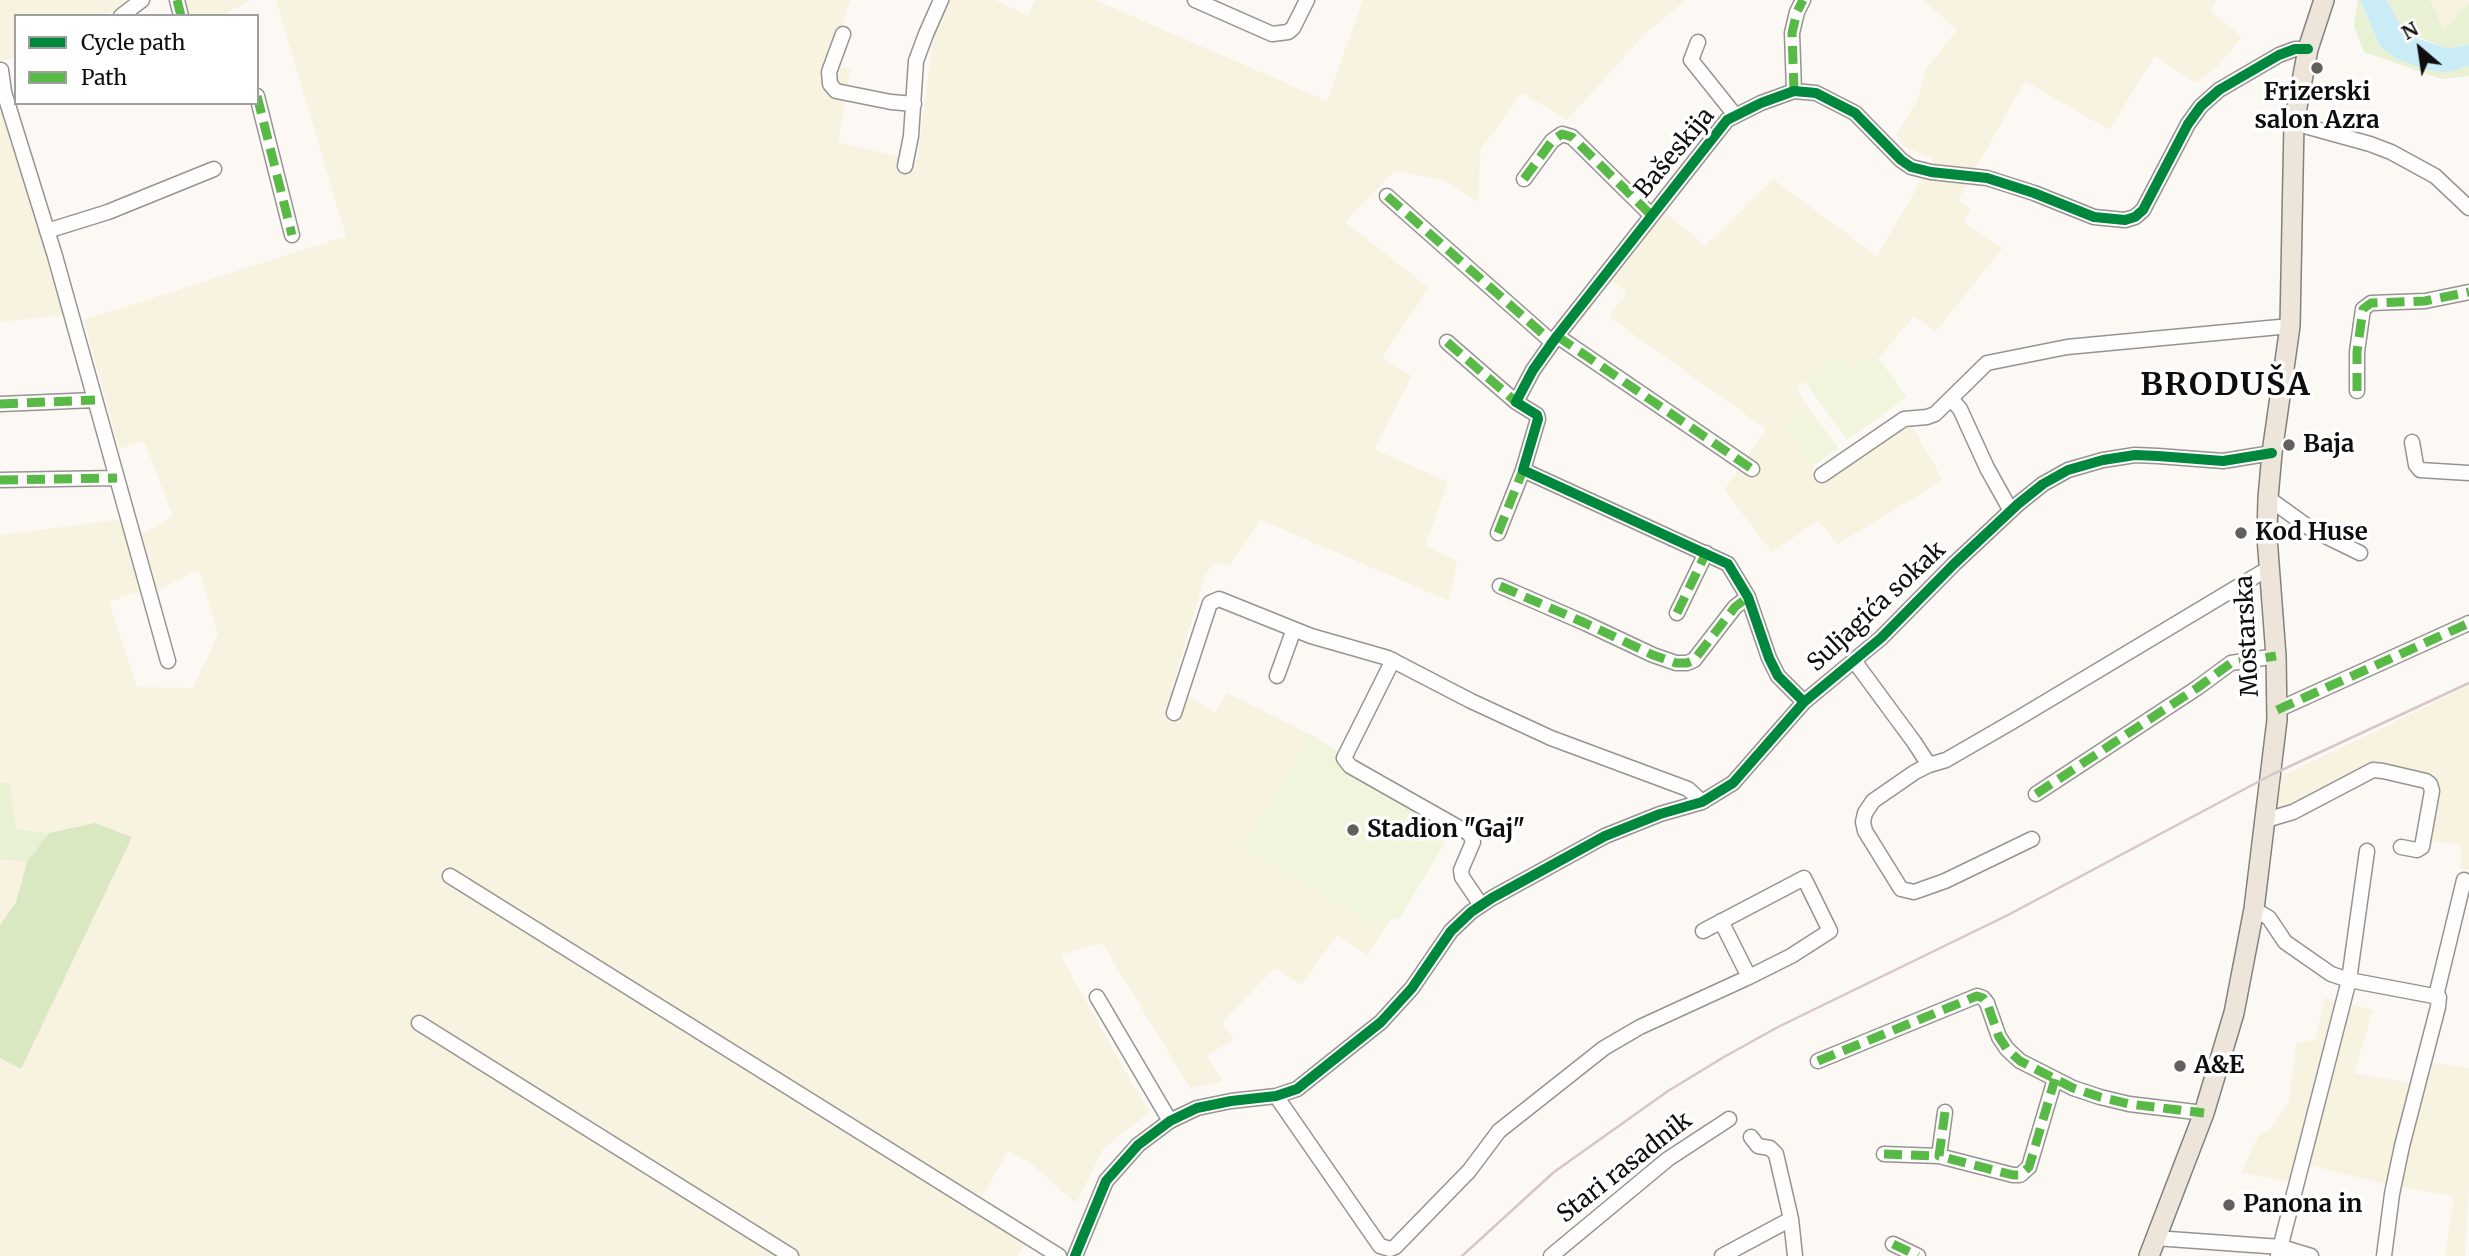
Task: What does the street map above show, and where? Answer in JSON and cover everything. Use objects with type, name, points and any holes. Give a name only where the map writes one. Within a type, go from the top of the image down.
[{"type":"main road","name":"Mostarska","points":[[2152,1247],[2204,1113],[2234,1013],[2254,909],[2277,710],[2268,498],[2290,326],[2294,123],[2308,49],[2324,0]]},
{"type":"street","points":[[124,14],[142,0]]},
{"type":"street","points":[[1195,0],[1272,34],[1288,32],[1293,28],[1307,0]]},
{"type":"street","points":[[1802,0],[1792,33],[1794,91],[1816,93],[1848,108],[1901,160],[1911,166],[1931,172],[1987,178],[2094,217],[2126,220],[2135,217],[2143,210],[2188,124],[2201,106],[2219,90],[2279,55],[2295,49],[2308,49]]},
{"type":"street","points":[[905,166],[911,136],[916,61],[939,1]]},
{"type":"street","points":[[844,34],[829,72],[830,84],[836,91],[914,104]]},
{"type":"street","points":[[1698,42],[1691,60],[1735,115]]},
{"type":"street","points":[[0,71],[168,661]]},
{"type":"street","name":"Bašeskija","points":[[1516,402],[1533,370],[1555,339],[1727,120],[1794,91]]},
{"type":"street","points":[[259,104],[292,235]]},
{"type":"street","points":[[2294,123],[2391,152],[2435,176],[2451,188],[2469,208]]},
{"type":"street","points":[[1524,179],[1552,141],[1562,134],[1572,137],[1651,215]]},
{"type":"street","points":[[47,231],[108,212],[214,169]]},
{"type":"street","points":[[1387,196],[1555,339],[1752,470]]},
{"type":"street","points":[[2357,391],[2357,352],[2363,309],[2371,303],[2425,301],[2469,292]]},
{"type":"street","points":[[1822,475],[1904,419],[1935,414],[1981,366],[1992,361],[2067,347],[2290,326]]},
{"type":"street","points":[[1447,342],[1516,402],[1537,415],[1523,470],[1498,533]]},
{"type":"street","points":[[1951,399],[1960,409],[1987,468],[2011,511]]},
{"type":"street","points":[[0,404],[95,400]]},
{"type":"street","points":[[2412,442],[2416,466],[2420,470],[2469,473]]},
{"type":"street","name":"Suljagića sokak","points":[[1075,1256],[1106,1181],[1138,1145],[1170,1121],[1205,1106],[1276,1096],[1297,1089],[1381,1022],[1412,988],[1451,931],[1481,905],[1605,836],[1660,814],[1702,802],[1733,783],[1804,702],[1855,662],[2011,511],[2043,484],[2068,470],[2103,460],[2135,455],[2223,461],[2272,453]]},
{"type":"street","points":[[1523,470],[1728,565],[1748,597],[1778,676],[1804,702]]},
{"type":"street","points":[[0,480],[117,478]]},
{"type":"street","points":[[2268,498],[2311,529],[2360,553]]},
{"type":"street","points":[[1677,613],[1706,553]]},
{"type":"street","points":[[2032,839],[1945,881],[1914,892],[1901,889],[1865,831],[1865,813],[1873,801],[1915,772],[1946,760],[2269,568]]},
{"type":"street","points":[[1500,586],[1676,663],[1694,660],[1735,607],[1748,597]]},
{"type":"street","points":[[1174,713],[1212,601],[1219,599],[1294,629],[1393,660],[1471,701],[1551,738],[1688,789],[1702,802]]},
{"type":"street","points":[[2277,710],[2469,623]]},
{"type":"street","points":[[1278,676],[1294,629]]},
{"type":"street","points":[[2036,794],[2231,663],[2276,656]]},
{"type":"street","points":[[1393,660],[1344,758],[1350,765],[1470,834],[1473,842],[1461,870],[1462,877],[1481,905]]},
{"type":"street","name":"Suljagića sokak","points":[[1855,662],[1929,765]]},
{"type":"street","points":[[2266,820],[2293,812],[2374,770],[2383,771],[2426,781],[2432,791],[2422,847],[2417,850],[2401,847]]},
{"type":"street","points":[[2279,1252],[2348,979],[2367,851]]},
{"type":"street","points":[[450,876],[1059,1256]]},
{"type":"street","points":[[1276,1096],[1380,1246],[1390,1249],[1469,1171],[1499,1131],[1604,1048],[1640,1027],[1791,956],[1830,931],[1804,877],[1703,931]]},
{"type":"street","points":[[2436,996],[2464,880]]},
{"type":"street","points":[[2254,909],[2269,918],[2285,942],[2332,974],[2436,996],[2440,1002],[2397,1170],[2384,1256]]},
{"type":"street","points":[[1721,921],[1749,977]]},
{"type":"street","points":[[1818,1061],[1977,996],[1987,1003],[1999,1037],[2013,1056],[2055,1079],[2100,1097],[2129,1104],[2204,1113]]},
{"type":"street","points":[[1097,997],[1170,1121]]},
{"type":"street","points":[[419,1023],[792,1256]]},
{"type":"street","points":[[1884,1154],[1939,1156],[2013,1175],[2025,1172],[2031,1161],[2055,1079]]},
{"type":"street","points":[[1939,1156],[1945,1112]]},
{"type":"street","name":"Stari rasadnik","points":[[1551,1256],[1668,1159],[1729,1119]]},
{"type":"street","points":[[1751,1137],[1758,1146],[1770,1148],[1776,1154],[1791,1219],[1795,1256]]},
{"type":"street","points":[[1722,1256],[1791,1219]]},
{"type":"street","points":[[1893,1244],[1918,1256]]},
{"type":"street","points":[[2152,1247],[2279,1252],[2311,1256]]},
{"type":"shaded area","points":[[0,0],[126,0],[108,14],[14,14],[14,58],[0,62]]},
{"type":"shaded area","points":[[171,0],[251,0],[225,14],[175,14]]},
{"type":"shaded area","points":[[276,0],[850,0],[829,64],[851,69],[838,142],[917,161],[935,24],[949,0],[995,0],[1028,15],[1035,0],[1095,0],[1327,101],[1363,0],[1686,0],[1645,34],[1567,120],[1522,93],[1481,149],[1478,202],[1444,180],[1395,171],[1345,222],[1429,288],[1382,358],[1412,376],[1374,449],[1448,482],[1425,546],[1457,561],[1449,601],[1261,520],[1229,566],[1214,562],[1205,576],[1172,688],[1216,712],[1227,693],[1311,735],[1463,829],[1457,842],[1448,837],[1398,920],[1392,917],[1368,955],[1337,935],[1302,985],[1275,968],[1222,1022],[1234,1039],[1207,1056],[1223,1082],[1190,1088],[1102,943],[1060,955],[1150,1112],[1103,1149],[1076,1203],[1030,1163],[1008,1151],[982,1197],[1035,1231],[1017,1256],[0,1256],[0,1058],[21,1069],[95,823],[49,833],[16,829],[10,782],[0,783],[0,535],[123,519],[143,590],[109,602],[137,687],[193,688],[218,634],[199,569],[156,591],[142,534],[173,516],[144,441],[119,449],[84,320],[346,236]]},
{"type":"shaded area","points":[[1923,0],[2216,0],[2210,11],[2242,37],[2217,67],[2196,83],[2155,56],[2109,130],[2025,81],[1958,200],[1970,209],[1964,223],[2003,248],[1936,331],[1914,316],[1879,358],[1875,354],[1849,373],[1838,358],[1796,388],[1809,408],[1784,426],[1824,482],[1909,421],[1943,480],[1838,544],[1818,521],[1772,552],[1724,490],[1766,429],[1609,317],[1627,292],[1601,272],[1656,204],[1705,246],[1773,179],[1877,256],[1934,159],[1903,146],[1896,136],[1918,99],[1926,69],[1957,30]]},
{"type":"shaded area","points":[[2430,0],[2469,0],[2469,3],[2444,31]]},
{"type":"shaded area","points":[[0,100],[66,315],[0,322]]},
{"type":"shaded area","points":[[2469,686],[2469,870],[2460,868],[2462,845],[2425,840],[2433,780],[2375,765],[2277,811],[2282,776]]},
{"type":"shaded area","points":[[0,859],[27,862],[16,902],[0,925]]},
{"type":"shaded area","points":[[2325,998],[2373,1010],[2354,1073],[2427,1086],[2434,1063],[2469,1068],[2469,1184],[2465,1256],[2445,1256],[2454,1196],[2388,1185],[2298,1162],[2290,1182],[2241,1173],[2259,1135],[2271,1129],[2289,1102],[2296,1043],[2315,1040]]},
{"type":"green space","points":[[2358,0],[2380,48],[2463,68],[2469,66],[2469,76],[2442,79],[2364,52],[2354,26]]},
{"type":"green space","points":[[2387,0],[2430,0],[2444,30],[2469,3],[2469,45],[2447,48],[2404,32]]},
{"type":"green space","points":[[1875,354],[1907,397],[1847,440],[1805,382],[1838,358],[1849,372]]},
{"type":"green space","points":[[1809,408],[1838,448],[1813,466],[1784,426]]},
{"type":"green space","name":"Stadion \"Gaj\"","points":[[1311,735],[1457,823],[1398,920],[1392,917],[1383,930],[1243,847]]},
{"type":"green space","points":[[10,782],[16,829],[49,833],[27,862],[0,859],[0,783]]},
{"type":"green space","points":[[95,823],[132,837],[21,1069],[0,1058],[0,925],[16,902],[27,862],[49,833]]},
{"type":"water","points":[[2360,0],[2387,0],[2404,32],[2422,40],[2447,48],[2469,45],[2469,66],[2446,72],[2428,70],[2397,59],[2380,47]]},
{"type":"railway","points":[[1462,1256],[1554,1172],[1668,1091],[1724,1057],[1778,1027],[2008,915],[2271,775],[2469,683]]},
{"type":"marked path","points":[[177,0],[180,14]]},
{"type":"marked path","points":[[1794,91],[1792,33],[1803,0]]},
{"type":"marked path","points":[[259,104],[292,235]]},
{"type":"marked path","points":[[1524,179],[1552,141],[1562,134],[1572,137],[1651,215]]},
{"type":"marked path","points":[[1387,196],[1552,342]]},
{"type":"marked path","points":[[2357,391],[2357,352],[2363,309],[2371,303],[2425,301],[2469,292]]},
{"type":"marked path","points":[[1557,336],[1752,469]]},
{"type":"marked path","points":[[1447,342],[1516,402]]},
{"type":"marked path","points":[[0,404],[95,400]]},
{"type":"marked path","points":[[1498,533],[1523,470]]},
{"type":"marked path","points":[[0,480],[117,478]]},
{"type":"marked path","points":[[1677,613],[1706,553]]},
{"type":"marked path","points":[[1500,586],[1676,663],[1694,660],[1735,607],[1748,597]]},
{"type":"marked path","points":[[2277,710],[2469,623]]},
{"type":"marked path","points":[[2036,794],[2231,663],[2276,656]]},
{"type":"marked path","points":[[1818,1061],[1977,996],[1987,1003],[1999,1037],[2020,1061],[2073,1088],[2100,1097],[2129,1104],[2204,1113]]},
{"type":"marked path","points":[[1945,1112],[1939,1156],[2020,1175],[2029,1167],[2055,1079]]},
{"type":"marked path","points":[[1884,1154],[1939,1156]]},
{"type":"marked path","points":[[1893,1244],[1918,1256]]},
{"type":"cycle path","points":[[1804,702],[1778,676],[1748,597],[1728,564],[1523,470],[1538,419],[1537,415],[1516,402],[1533,370],[1557,336],[1727,120],[1761,103],[1794,91],[1816,93],[1855,113],[1911,167],[1987,178],[2094,217],[2125,220],[2135,217],[2143,210],[2188,124],[2201,106],[2219,90],[2279,55],[2295,49],[2308,49]]},
{"type":"cycle path","points":[[1075,1256],[1106,1181],[1138,1145],[1170,1121],[1197,1108],[1276,1096],[1297,1089],[1381,1022],[1412,988],[1451,931],[1471,912],[1605,836],[1660,814],[1702,802],[1733,783],[1804,702],[1881,638],[1954,564],[2043,484],[2068,470],[2103,460],[2135,455],[2223,461],[2272,453]]},
{"type":"place","name":"Frizerski salon Azra","points":[[2317,68]]},
{"type":"place","name":"Baja","points":[[2289,445]]},
{"type":"place","name":"Kod Huse","points":[[2241,533]]},
{"type":"place","name":"Stadion \"Gaj\"","points":[[1353,830]]},
{"type":"place","name":"A&E","points":[[2180,1066]]},
{"type":"place","name":"Panona in","points":[[2229,1205]]},
{"type":"district","name":"BRODUŠA","points":[[2226,386]]}]
